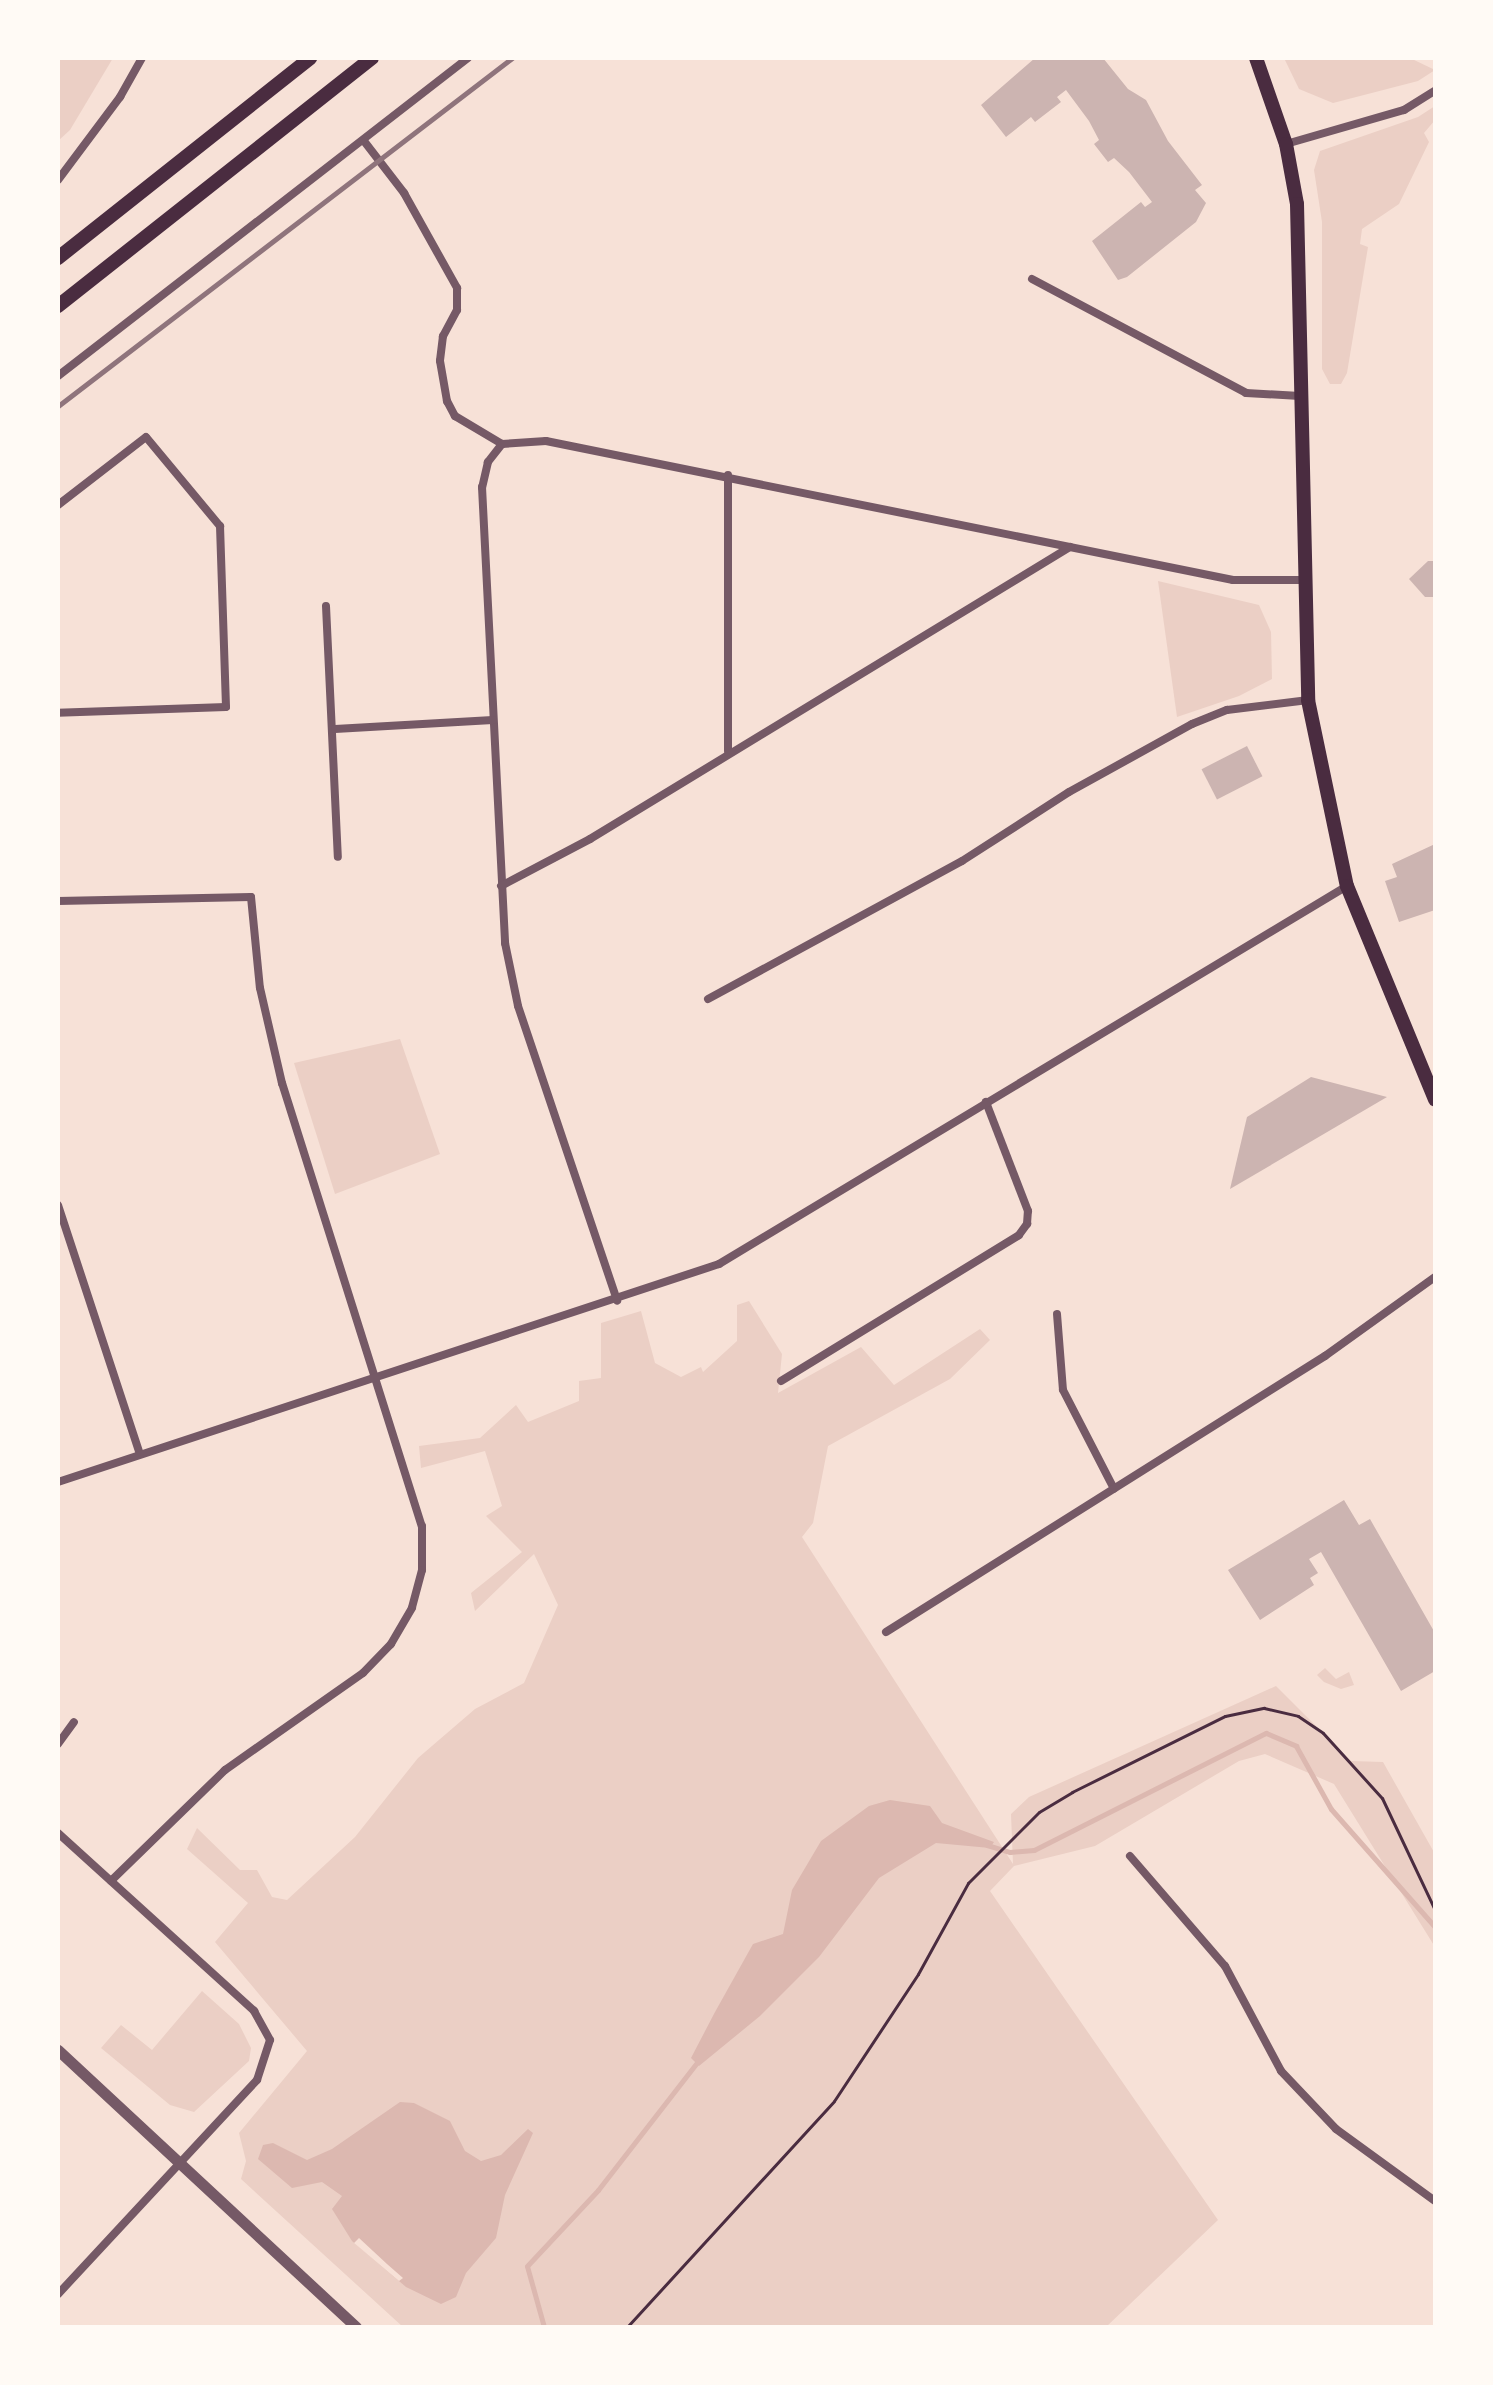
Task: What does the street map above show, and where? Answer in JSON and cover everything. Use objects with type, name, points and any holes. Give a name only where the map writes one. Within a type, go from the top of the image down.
[{"type":"main road","points":[[58,258],[310,58]]},
{"type":"main road","points":[[58,306],[372,58]]},
{"type":"main road","points":[[1256,58],[1286,144],[1301,262],[1302,580],[1308,700],[1347,886],[1435,1100]]},
{"type":"street","points":[[58,180],[120,97],[142,58]]},
{"type":"street","points":[[58,376],[468,58]]},
{"type":"street","points":[[1286,144],[1404,110],[1435,91]]},
{"type":"street","points":[[364,141],[404,193],[457,288],[457,310],[443,336],[440,361],[447,401],[455,416],[502,444],[546,441],[728,475],[1233,580],[1302,580]]},
{"type":"street","points":[[1032,279],[1246,393],[1300,396]]},
{"type":"street","points":[[58,505],[146,437],[220,526],[226,707],[58,713]]},
{"type":"street","points":[[502,444],[488,462],[482,487],[505,943],[518,1006],[617,1301]]},
{"type":"street","points":[[728,475],[728,751]]},
{"type":"street","points":[[501,886],[590,839],[728,751],[1070,547]]},
{"type":"street","points":[[326,606],[335,729],[338,857]]},
{"type":"street","points":[[708,999],[962,861],[1069,792],[1192,724],[1227,710],[1308,700]]},
{"type":"street","points":[[335,729],[493,720]]},
{"type":"street","points":[[58,1482],[139,1452],[617,1301],[719,1264],[1347,886]]},
{"type":"street","points":[[58,901],[251,897],[260,988],[282,1083],[422,1526],[422,1570],[412,1608],[391,1644],[363,1673],[225,1770],[111,1881]]},
{"type":"street","points":[[781,1381],[1019,1235],[1027,1224],[1028,1211],[986,1102]]},
{"type":"street","points":[[58,1205],[139,1452]]},
{"type":"street","points":[[886,1632],[1325,1356],[1435,1277]]},
{"type":"street","points":[[1057,1314],[1063,1390],[1114,1489]]},
{"type":"street","points":[[58,1744],[74,1722]]},
{"type":"street","points":[[58,1833],[254,2011],[270,2040],[257,2080],[58,2294]]},
{"type":"street","points":[[1130,1856],[1225,1966],[1281,2071],[1336,2129],[1435,2201]]},
{"type":"street","points":[[58,2050],[356,2327]]},
{"type":"path","points":[[627,2327],[834,2101],[978,1871],[1056,1800],[1225,1716],[1245,1710],[1281,1711],[1312,1723],[1363,1772],[1393,1818],[1435,1910]]},
{"type":"shaded area","points":[[58,58],[113,58],[70,130],[58,141]]},
{"type":"shaded area","points":[[1284,58],[1410,58],[1435,70],[1418,81],[1333,103],[1299,89]]},
{"type":"shaded area","points":[[1435,106],[1435,120],[1424,133],[1429,142],[1399,204],[1362,229],[1360,244],[1368,247],[1347,373],[1341,384],[1330,384],[1322,369],[1322,222],[1314,170],[1320,151],[1418,117]]},
{"type":"shaded area","points":[[1158,581],[1259,605],[1271,632],[1272,679],[1239,696],[1177,717]]},
{"type":"shaded area","points":[[400,1039],[440,1154],[335,1194],[294,1063]]},
{"type":"shaded area","points":[[749,1301],[782,1354],[778,1393],[861,1347],[894,1385],[980,1329],[990,1340],[950,1379],[828,1446],[813,1523],[802,1537],[1013,1864],[1011,1814],[1029,1797],[1276,1686],[1351,1761],[1383,1762],[1435,1854],[1435,1947],[1334,1784],[1265,1754],[1239,1761],[1095,1846],[1014,1866],[990,1891],[1218,2220],[1106,2327],[403,2327],[241,2179],[246,2161],[239,2133],[307,2051],[215,1942],[248,1903],[187,1849],[197,1828],[240,1870],[257,1870],[272,1897],[287,1900],[355,1837],[418,1758],[475,1709],[524,1683],[558,1605],[534,1554],[475,1611],[471,1593],[522,1552],[486,1516],[502,1506],[485,1451],[421,1468],[419,1446],[480,1438],[516,1405],[528,1422],[579,1401],[579,1381],[601,1378],[601,1323],[641,1311],[655,1363],[681,1377],[701,1367],[703,1372],[737,1341],[737,1305]]},
{"type":"shaded area","points":[[1325,1668],[1336,1679],[1349,1672],[1354,1685],[1341,1689],[1324,1682],[1317,1675]]},
{"type":"shaded area","points":[[890,1800],[930,1806],[942,1823],[994,1842],[990,1848],[936,1843],[879,1878],[819,1957],[760,2016],[699,2066],[691,2058],[715,2012],[753,1944],[783,1934],[792,1890],[821,1841],[869,1806]]},
{"type":"shaded area","points":[[202,1991],[239,2024],[251,2048],[249,2061],[194,2112],[170,2105],[101,2048],[121,2025],[152,2050]]},
{"type":"shaded area","points":[[400,2102],[414,2103],[450,2121],[465,2151],[481,2161],[501,2155],[528,2129],[533,2133],[505,2195],[496,2238],[466,2273],[456,2297],[441,2304],[406,2287],[352,2241],[332,2209],[342,2196],[322,2182],[292,2188],[258,2159],[263,2145],[273,2143],[307,2160],[332,2149]]},
{"type":"pier","points":[[359,2238],[403,2278],[399,2281],[354,2243]]},
{"type":"building","points":[[1035,58],[1103,58],[1128,89],[1146,100],[1168,141],[1202,185],[1195,190],[1206,203],[1196,222],[1127,277],[1118,280],[1092,241],[1141,202],[1145,207],[1152,202],[1129,172],[1114,158],[1108,162],[1094,144],[1099,140],[1066,90],[1057,97],[1061,102],[1035,122],[1031,117],[1006,137],[981,105]]},
{"type":"building","points":[[1428,561],[1435,561],[1435,597],[1425,597],[1409,579]]},
{"type":"building","points":[[1247,746],[1262,776],[1217,799],[1202,769]]},
{"type":"building","points":[[1435,844],[1435,910],[1399,922],[1385,881],[1397,877],[1392,864]]},
{"type":"building","points":[[1311,1077],[1387,1097],[1230,1189],[1247,1117]]},
{"type":"building","points":[[1344,1500],[1359,1525],[1370,1519],[1435,1633],[1435,1671],[1401,1691],[1321,1552],[1309,1559],[1318,1573],[1310,1578],[1314,1585],[1260,1620],[1228,1570]]},
{"type":"waterway","points":[[987,1845],[1010,1852],[1034,1850],[1266,1733],[1296,1746],[1331,1809],[1435,1927]]},
{"type":"waterway","points":[[544,2327],[527,2266],[598,2190],[698,2061]]},
{"type":"railway","points":[[58,406],[512,58]]}]
